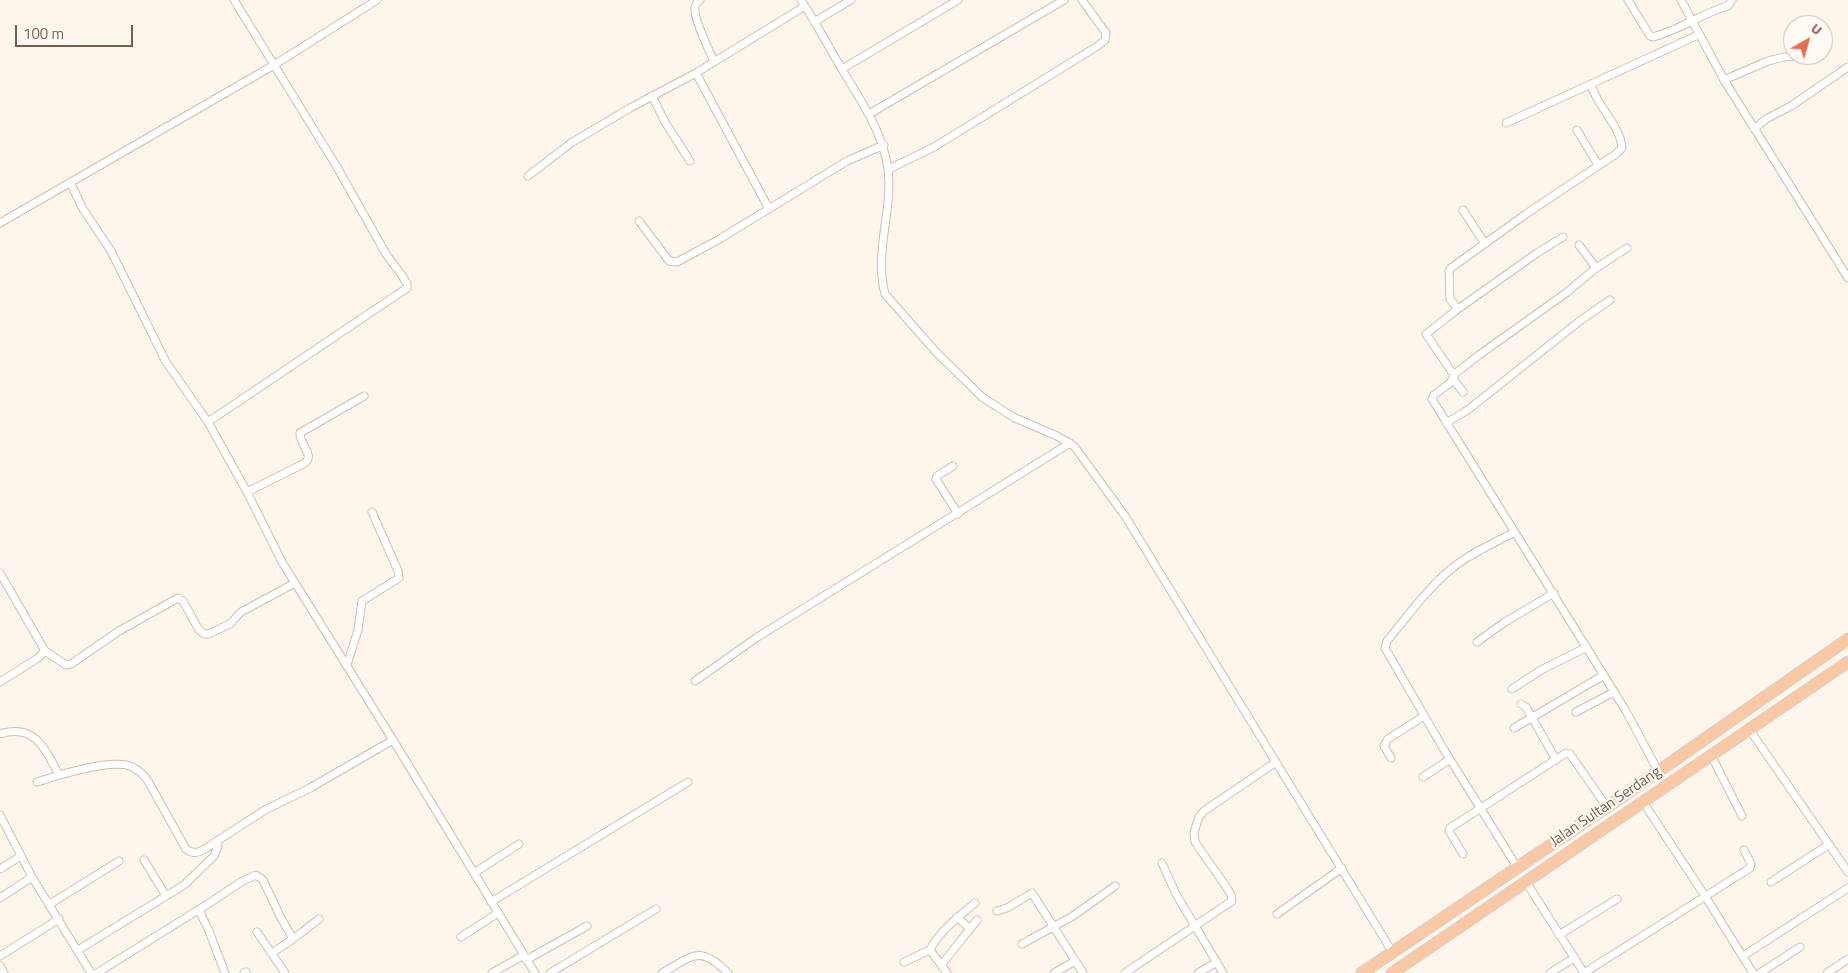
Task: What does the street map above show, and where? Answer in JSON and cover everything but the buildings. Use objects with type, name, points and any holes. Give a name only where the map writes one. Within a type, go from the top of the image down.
[{"type":"highway","name":"Jalan Sultan Serdang","points":[[1362,973],[1658,772],[1848,639]]},
{"type":"highway","name":"Jalan Sultan Serdang","points":[[1397,971],[1848,662]]},
{"type":"highway","points":[[1788,682],[1798,697]]},
{"type":"street","points":[[208,422],[285,371],[327,340],[407,288],[404,277],[386,254],[337,167],[234,0]]},
{"type":"street","points":[[0,223],[71,184],[274,65],[376,0]]},
{"type":"street","points":[[700,0],[696,3],[695,9],[701,31],[714,61]]},
{"type":"street","points":[[814,22],[850,0]]},
{"type":"street","points":[[842,69],[958,0]]},
{"type":"street","points":[[869,114],[1064,0]]},
{"type":"street","points":[[889,169],[934,147],[1105,40],[1106,34],[1082,0]]},
{"type":"street","points":[[1628,0],[1651,37],[1663,35],[1692,22],[1701,15],[1728,6],[1732,0]]},
{"type":"street","points":[[1681,0],[1698,35],[1724,80],[1848,278]]},
{"type":"street","points":[[528,176],[571,143],[696,73],[803,3],[869,114],[884,145],[889,169],[882,268],[882,283],[885,294],[936,352],[982,397],[1013,417],[1070,443],[1078,450],[1125,516],[1393,953]]},
{"type":"street","points":[[1506,124],[1698,35]]},
{"type":"street","points":[[1724,80],[1768,61],[1783,58]]},
{"type":"street","points":[[1754,129],[1848,67]]},
{"type":"street","points":[[696,73],[769,209]]},
{"type":"street","points":[[1458,309],[1450,298],[1449,271],[1471,252],[1616,154],[1622,147],[1615,129],[1591,84]]},
{"type":"street","points":[[652,96],[665,122],[690,161]]},
{"type":"street","points":[[1577,130],[1598,165]]},
{"type":"street","points":[[639,221],[669,261],[676,262],[718,240],[847,160],[884,145]]},
{"type":"street","points":[[71,184],[83,209],[111,251],[166,362],[208,422],[295,583],[535,973]]},
{"type":"street","points":[[1463,210],[1485,244]]},
{"type":"street","points":[[1463,392],[1426,334],[1537,253],[1563,238]]},
{"type":"street","points":[[1579,245],[1596,268]]},
{"type":"street","points":[[1627,248],[1596,268],[1566,293],[1507,334],[1453,377],[1432,397],[1432,401],[1587,647],[1640,736],[1658,772]]},
{"type":"street","points":[[1446,423],[1468,409],[1581,320],[1610,300]]},
{"type":"street","points":[[247,492],[308,461],[309,456],[300,438],[300,433],[364,396]]},
{"type":"street","points":[[696,681],[756,638],[1070,443]]},
{"type":"street","points":[[953,466],[937,476],[936,479],[958,514]]},
{"type":"street","points":[[347,665],[358,630],[362,601],[399,578],[398,571],[372,512]]},
{"type":"street","points":[[1514,533],[1464,559],[1451,569],[1387,641],[1386,651],[1517,868]]},
{"type":"street","points":[[0,573],[44,651],[66,665],[71,664],[119,631],[178,598],[184,601],[199,630],[204,634],[208,634],[230,624],[241,612],[295,583]]},
{"type":"street","points":[[1477,642],[1505,622],[1554,593]]},
{"type":"street","points":[[1512,689],[1545,668],[1587,647]]},
{"type":"street","points":[[0,682],[38,658],[44,651]]},
{"type":"street","points":[[1514,728],[1604,675]]},
{"type":"street","points":[[1576,712],[1614,692]]},
{"type":"street","points":[[1521,704],[1526,707],[1531,719],[1556,760]]},
{"type":"street","points":[[1391,758],[1384,746],[1388,739],[1424,716]]},
{"type":"street","points":[[1749,729],[1847,870]]},
{"type":"street","points":[[0,734],[16,730],[33,737],[44,750],[58,775]]},
{"type":"street","points":[[37,782],[58,775],[102,766],[118,764],[130,766],[142,773],[148,781],[186,849],[191,853],[198,853],[265,810],[310,788],[393,740]]},
{"type":"street","points":[[1463,854],[1449,831],[1450,828],[1569,753],[1607,807]]},
{"type":"street","points":[[1712,755],[1742,816]]},
{"type":"street","points":[[1423,777],[1450,759]]},
{"type":"street","points":[[1125,973],[1232,900],[1227,888],[1194,838],[1194,832],[1199,817],[1204,812],[1217,801],[1276,762]]},
{"type":"street","points":[[491,902],[688,782]]},
{"type":"street","points":[[1643,802],[1753,973]]},
{"type":"street","points":[[0,814],[32,877],[91,973]]},
{"type":"street","points":[[78,950],[179,889],[204,867],[216,852],[217,841]]},
{"type":"street","points":[[474,873],[519,844]]},
{"type":"street","points":[[1770,882],[1828,845]]},
{"type":"street","points":[[1526,882],[1584,973],[1750,868],[1751,864],[1744,850]]},
{"type":"street","points":[[0,869],[21,856]]},
{"type":"street","points":[[144,860],[166,896]]},
{"type":"street","points":[[50,904],[119,861]]},
{"type":"street","points":[[1162,863],[1176,894],[1223,973]]},
{"type":"street","points":[[1277,914],[1342,868]]},
{"type":"street","points":[[97,973],[246,879],[256,875],[260,876],[267,887],[293,939]]},
{"type":"street","points":[[0,898],[32,877]]},
{"type":"street","points":[[1022,944],[1073,916],[1115,886]]},
{"type":"street","points":[[1743,956],[1848,888]]},
{"type":"street","points":[[997,911],[1007,908],[1032,893],[1083,973]]},
{"type":"street","points":[[1559,935],[1617,899]]},
{"type":"street","points":[[904,962],[930,950],[957,917],[975,903]]},
{"type":"street","points":[[550,973],[656,909]]},
{"type":"street","points":[[198,910],[209,931],[225,973]]},
{"type":"street","points":[[461,937],[498,913]]},
{"type":"street","points":[[957,917],[970,929]]},
{"type":"street","points":[[0,956],[59,919]]},
{"type":"street","points":[[272,953],[319,919]]},
{"type":"street","points":[[942,964],[977,920]]},
{"type":"street","points":[[492,973],[587,926]]},
{"type":"street","points":[[257,932],[285,973]]},
{"type":"street","points":[[1760,973],[1800,947]]},
{"type":"street","points":[[930,950],[947,973]]},
{"type":"street","points":[[662,973],[696,955],[705,955],[728,973]]},
{"type":"street","points":[[1550,973],[1574,958]]},
{"type":"street","points":[[1827,973],[1848,958]]},
{"type":"street","points":[[1054,973],[1075,961]]},
{"type":"street","points":[[1198,973],[1217,962]]},
{"type":"street","points":[[0,966],[4,973]]}]
